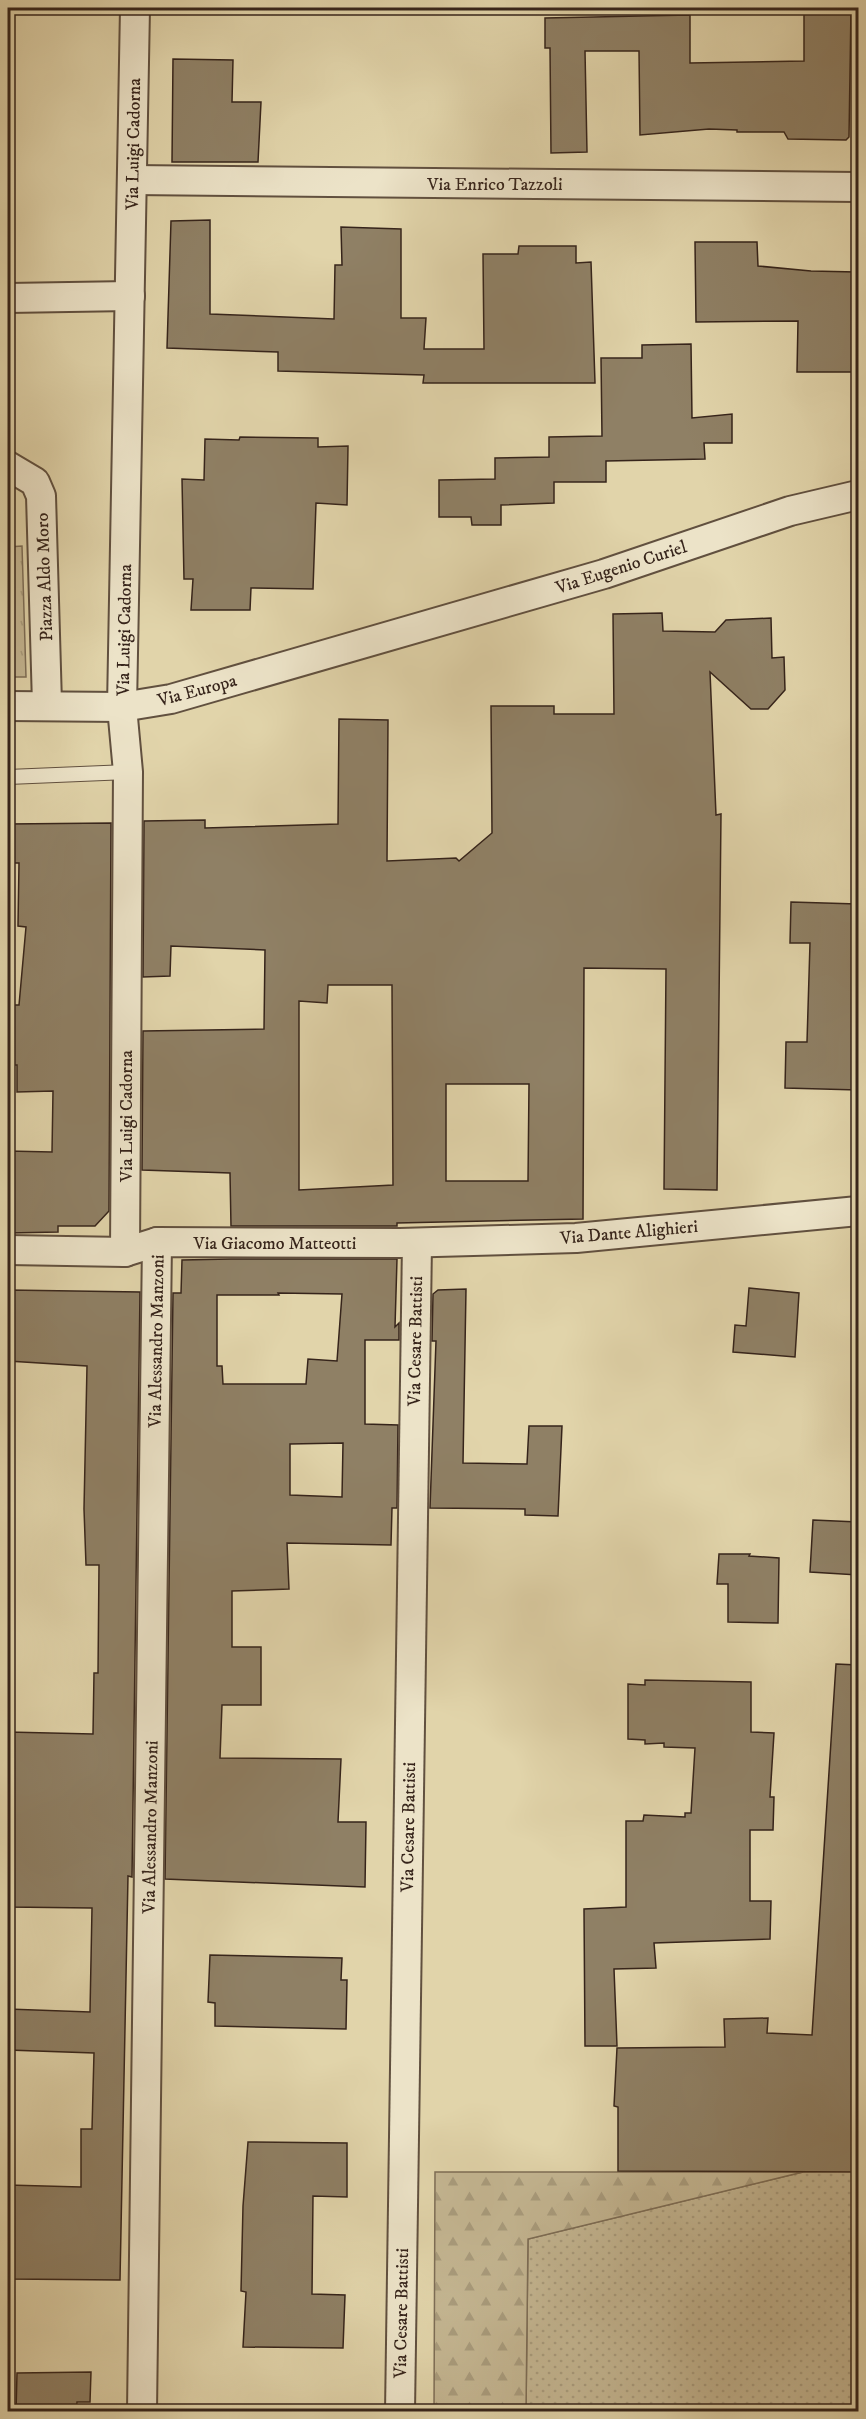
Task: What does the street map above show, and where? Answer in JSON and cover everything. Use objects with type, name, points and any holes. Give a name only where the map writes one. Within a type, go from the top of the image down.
[{"type":"street","name":"Via Luigi Cadorna","points":[[125,1252],[128,772],[122,707],[135,8]]},
{"type":"street","name":"Via Enrico Tazzoli","points":[[132,180],[858,187]]},
{"type":"street","points":[[8,298],[130,296]]},
{"type":"street","name":"Piazza Aldo Moro","points":[[8,466],[35,482],[41,496],[47,704]]},
{"type":"street","name":"Via Eugenio Curiel","points":[[382,638],[603,574],[790,511],[858,495]]},
{"type":"street","name":"Via Europa","points":[[8,706],[47,704],[122,707],[171,699],[382,638]]},
{"type":"street","name":"Via Dante Alighieri","points":[[408,1243],[576,1238],[858,1211]]},
{"type":"street","name":"Via Giacomo Matteotti","points":[[8,1250],[125,1252],[158,1242],[408,1243]]},
{"type":"street","name":"Via Alessandro Manzoni","points":[[142,2412],[158,1242]]},
{"type":"street","name":"Via Cesare Battisti","points":[[400,2412],[408,1243]]},
{"type":"lane","points":[[8,777],[128,772]]},
{"type":"green space","points":[[22,546],[26,677],[8,677],[8,547]]},
{"type":"green space","points":[[858,2171],[858,2411],[526,2412],[528,2239],[803,2172]]},
{"type":"green space","points":[[435,2172],[803,2172],[528,2239],[526,2411],[434,2412]]},
{"type":"building","points":[[804,8],[851,8],[849,137],[846,140],[788,139],[784,132],[737,132],[737,130],[709,129],[640,135],[639,51],[585,51],[587,152],[551,153],[550,48],[545,48],[545,18],[690,15],[690,63],[804,61]]},
{"type":"building","points":[[173,59],[233,60],[232,102],[261,102],[258,162],[172,162]]},
{"type":"building","points":[[210,220],[210,314],[334,319],[335,265],[342,265],[341,227],[401,229],[401,318],[426,318],[424,349],[484,349],[483,254],[518,254],[519,246],[576,246],[576,263],[591,262],[595,383],[423,383],[424,375],[278,371],[278,352],[167,348],[171,221]]},
{"type":"building","points":[[695,242],[757,242],[758,266],[856,272],[856,372],[797,372],[798,321],[696,322]]},
{"type":"building","points":[[691,344],[692,418],[732,414],[732,443],[704,443],[705,459],[606,461],[606,482],[554,482],[554,503],[501,505],[501,525],[472,525],[471,517],[439,517],[439,480],[495,479],[495,458],[549,457],[549,437],[602,436],[601,358],[642,358],[642,345]]},
{"type":"building","points":[[240,437],[318,438],[318,447],[348,446],[347,505],[316,503],[313,589],[251,588],[250,610],[191,610],[193,579],[184,579],[182,479],[204,480],[205,439],[239,440]]},
{"type":"building","points":[[662,613],[663,631],[715,632],[726,620],[771,618],[772,658],[784,657],[785,690],[768,709],[751,709],[710,672],[716,815],[721,814],[717,1190],[664,1189],[666,969],[584,968],[583,1219],[397,1223],[397,1226],[231,1226],[230,1173],[142,1170],[143,1031],[264,1029],[265,950],[171,946],[170,976],[143,977],[144,821],[205,820],[205,828],[338,824],[339,719],[388,720],[387,861],[456,858],[459,861],[492,833],[491,706],[554,706],[554,714],[614,714],[613,614]],"holes":[[[328,985],[392,985],[393,1185],[299,1190],[299,1001],[327,1003]],[[446,1084],[529,1084],[528,1181],[446,1181]]]},
{"type":"building","points":[[111,823],[109,1211],[95,1226],[58,1226],[58,1232],[8,1233],[8,1151],[52,1152],[53,1091],[17,1092],[17,1065],[8,1065],[8,1005],[19,1005],[26,927],[18,926],[19,863],[8,863],[8,824]]},
{"type":"building","points":[[791,902],[857,904],[858,1090],[785,1088],[786,1042],[807,1042],[810,943],[790,943]]},
{"type":"building","points":[[397,1259],[395,1327],[399,1323],[399,1340],[365,1340],[365,1424],[398,1425],[397,1508],[392,1508],[391,1545],[287,1543],[289,1589],[232,1591],[232,1647],[261,1647],[261,1705],[222,1705],[220,1758],[341,1759],[338,1822],[366,1822],[365,1887],[165,1879],[173,1293],[181,1293],[182,1260]],"holes":[[[278,1293],[342,1294],[337,1361],[308,1359],[306,1384],[223,1384],[222,1366],[217,1366],[217,1295],[279,1295]],[[343,1443],[342,1497],[290,1495],[290,1444]]]},
{"type":"building","points":[[749,1288],[799,1293],[795,1357],[733,1352],[735,1325],[746,1326]]},
{"type":"building","points":[[466,1289],[463,1463],[527,1464],[529,1426],[562,1426],[558,1516],[525,1515],[525,1509],[430,1508],[436,1341],[432,1341],[433,1294],[438,1290]]},
{"type":"building","points":[[8,1290],[140,1292],[132,1877],[128,1876],[120,2280],[8,2279],[8,2185],[81,2187],[81,2129],[92,2129],[94,2053],[8,2050],[8,2009],[90,2012],[92,1908],[8,1907],[8,1732],[93,1734],[94,1673],[98,1673],[99,1565],[86,1565],[84,1509],[87,1366],[8,1361]]},
{"type":"building","points":[[813,1520],[858,1522],[858,1575],[810,1572]]},
{"type":"building","points":[[719,1554],[750,1554],[749,1556],[779,1558],[778,1623],[728,1622],[728,1584],[717,1584]]},
{"type":"building","points":[[836,1664],[858,1665],[858,2172],[618,2171],[618,2107],[614,2106],[617,2048],[725,2047],[724,2019],[768,2018],[767,2033],[812,2035]]},
{"type":"building","points":[[645,1680],[751,1682],[751,1732],[774,1733],[770,1797],[774,1797],[773,1830],[750,1830],[750,1901],[771,1901],[770,1939],[654,1943],[656,1968],[614,1969],[617,2046],[585,2046],[584,1909],[626,1907],[626,1821],[643,1821],[644,1815],[685,1817],[685,1813],[691,1813],[695,1748],[664,1747],[664,1743],[645,1744],[645,1740],[628,1739],[628,1684],[645,1685]]},
{"type":"building","points":[[210,1955],[342,1958],[341,1980],[347,1980],[346,2029],[215,2026],[215,2003],[208,2002]]},
{"type":"building","points":[[248,2142],[347,2143],[347,2197],[313,2196],[312,2294],[345,2295],[343,2348],[243,2347],[246,2292],[241,2291],[243,2206]]},
{"type":"building","points":[[91,2372],[90,2402],[77,2402],[76,2412],[16,2412],[17,2373]]}]
